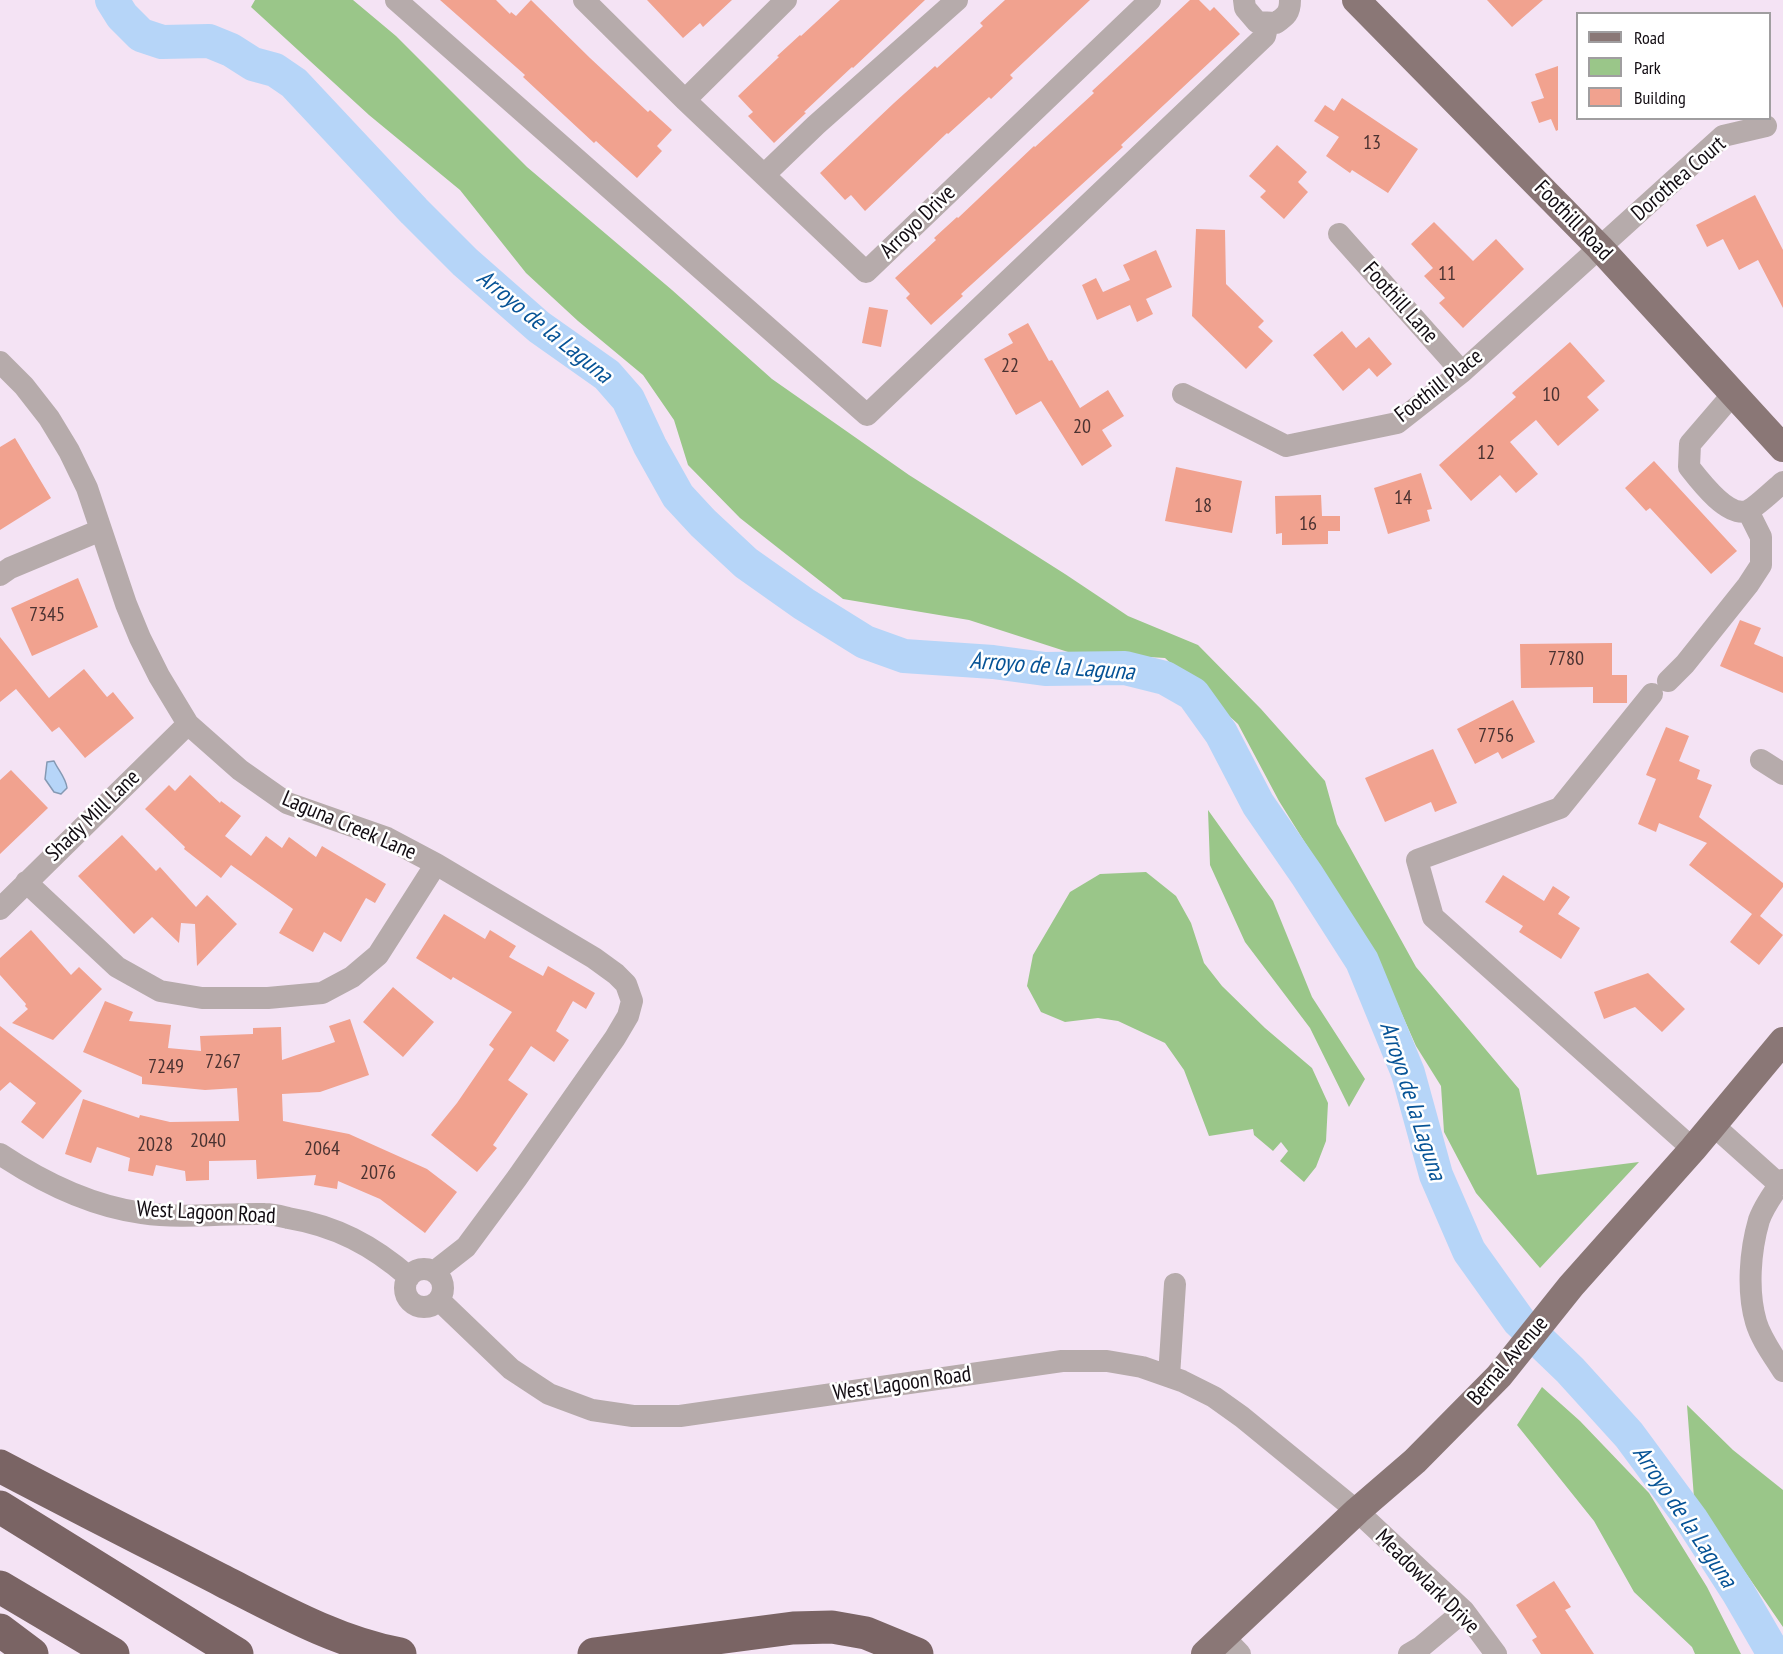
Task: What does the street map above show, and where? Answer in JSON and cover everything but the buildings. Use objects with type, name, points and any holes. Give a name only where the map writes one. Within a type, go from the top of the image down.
[{"type":"highway","points":[[0,1466],[303,1621],[348,1640],[400,1654]]},
{"type":"highway","points":[[0,1507],[237,1654]]},
{"type":"highway","points":[[0,1587],[113,1654]]},
{"type":"highway","points":[[594,1654],[793,1628],[832,1627],[866,1633],[917,1654]]},
{"type":"highway","points":[[0,1630],[32,1654]]},
{"type":"main road","name":"Foothill Road","points":[[1356,0],[1600,248],[1783,448]]},
{"type":"main road","name":"Bernal Avenue","points":[[1223,1648],[1357,1511],[1415,1461],[1499,1376],[1571,1286],[1693,1149],[1783,1041]]},
{"type":"street","points":[[396,0],[867,415],[1265,36],[1268,23]]},
{"type":"street","name":"Arroyo Drive","points":[[584,0],[685,100],[866,272],[1150,0]]},
{"type":"street","points":[[764,175],[816,125],[957,0]]},
{"type":"street","points":[[1244,0],[1245,8],[1257,22],[1268,23],[1276,23],[1287,15],[1290,11],[1290,0]]},
{"type":"street","points":[[685,100],[774,4]]},
{"type":"street","name":"Dorothea Court","points":[[1600,248],[1724,136],[1766,126]]},
{"type":"street","name":"Foothill Lane","points":[[1339,234],[1462,372]]},
{"type":"street","name":"Foothill Place","points":[[1183,394],[1286,446],[1397,423],[1462,372],[1600,248]]},
{"type":"street","name":"Laguna Creek Lane","points":[[0,362],[49,418],[64,443],[87,488],[126,604],[140,638],[159,676],[188,724],[240,770],[287,803],[387,838],[436,864],[616,974],[626,984],[632,1001],[628,1016],[615,1038],[518,1178],[466,1246],[434,1272]]},
{"type":"street","points":[[1733,394],[1690,444],[1689,467],[1715,499],[1738,512],[1748,511],[1783,482]]},
{"type":"street","points":[[1693,1149],[1433,917],[1417,860],[1560,808],[1660,687],[1685,664],[1748,585],[1761,565],[1761,537],[1748,511]]},
{"type":"street","points":[[0,575],[10,568],[101,530]]},
{"type":"street","name":"Shady Mill Lane","points":[[0,909],[188,724]]},
{"type":"street","points":[[1761,760],[1783,774]]},
{"type":"street","points":[[26,882],[117,967],[160,991],[202,998],[268,998],[322,993],[352,977],[378,955],[436,864]]},
{"type":"street","points":[[1713,1125],[1781,1183],[1773,1193],[1760,1219],[1752,1254],[1751,1284],[1756,1321],[1766,1344],[1783,1371]]},
{"type":"street","name":"West Lagoon Road","points":[[0,1154],[56,1186],[96,1202],[140,1213],[180,1217],[267,1214],[312,1222],[351,1236],[389,1260],[409,1277]]},
{"type":"street","points":[[427,1269],[434,1272],[443,1286],[439,1300],[434,1305],[416,1306],[405,1293],[409,1277],[420,1270],[427,1269]]},
{"type":"street","points":[[1169,1376],[1175,1284]]},
{"type":"street","name":"West Lagoon Road","points":[[439,1300],[511,1369],[549,1394],[592,1410],[633,1416],[680,1416],[1062,1361],[1107,1361],[1142,1367],[1169,1376],[1214,1397],[1242,1417],[1357,1511]]},
{"type":"street","name":"Meadowlark Drive","points":[[1357,1511],[1464,1611],[1496,1654]]},
{"type":"street","points":[[1409,1654],[1464,1611]]},
{"type":"green space","points":[[255,0],[353,0],[396,36],[527,167],[672,290],[772,379],[909,475],[1128,616],[1198,645],[1261,709],[1325,781],[1337,824],[1416,967],[1519,1089],[1537,1175],[1639,1162],[1540,1268],[1476,1193],[1444,1132],[1441,1086],[1416,1046],[1377,958],[1279,801],[1238,724],[1165,658],[1068,652],[969,620],[843,599],[740,518],[688,465],[674,420],[643,375],[578,321],[526,273],[460,190],[369,115],[251,7]]},
{"type":"green space","points":[[1208,810],[1273,901],[1312,997],[1365,1079],[1349,1107],[1310,1028],[1245,942],[1210,865]]},
{"type":"green space","points":[[1146,872],[1176,896],[1191,923],[1204,963],[1222,986],[1265,1028],[1312,1068],[1328,1103],[1326,1141],[1316,1167],[1304,1182],[1280,1161],[1288,1151],[1281,1142],[1273,1151],[1254,1135],[1253,1129],[1209,1136],[1184,1070],[1165,1043],[1118,1021],[1098,1018],[1065,1022],[1041,1012],[1027,986],[1033,955],[1070,892],[1100,874]]},
{"type":"green space","points":[[1542,1387],[1580,1421],[1649,1493],[1707,1587],[1741,1654],[1695,1654],[1692,1647],[1634,1592],[1594,1521],[1517,1425]]},
{"type":"green space","points":[[1687,1405],[1733,1450],[1783,1490],[1783,1627],[1694,1498]]},
{"type":"water","points":[[54,761],[64,777],[67,788],[61,794],[54,792],[45,779],[47,762]]},
{"type":"waterway","name":"Arroyo de la Laguna","points":[[112,0],[122,16],[141,35],[162,42],[209,41],[231,50],[253,64],[275,70],[294,83],[465,262],[539,327],[607,375],[628,399],[650,446],[678,496],[746,563],[804,604],[865,642],[904,656],[993,662],[1045,669],[1125,668],[1165,678],[1193,694],[1221,733],[1258,804],[1362,961],[1408,1073],[1436,1175],[1469,1251],[1519,1321],[1570,1370],[1629,1435],[1691,1519],[1738,1592],[1774,1654]]}]
